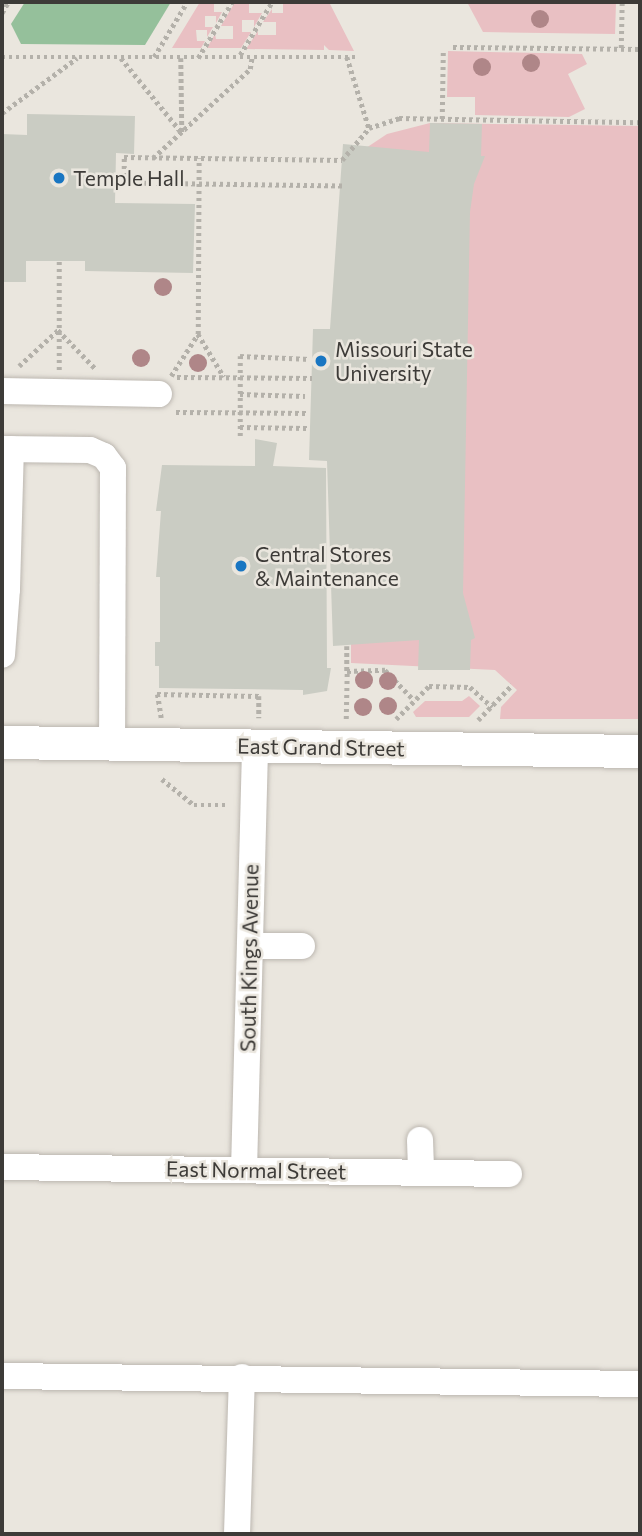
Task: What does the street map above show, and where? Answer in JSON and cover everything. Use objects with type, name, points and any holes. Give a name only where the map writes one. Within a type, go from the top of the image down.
[{"type":"main road","name":"East Grand Street","points":[[2,742],[112,744],[257,733],[640,751]]},
{"type":"street","points":[[6,383],[169,394]]},
{"type":"street","points":[[2,655],[6,449],[90,450],[104,456],[113,468],[112,744]]},
{"type":"street","name":"South Kings Avenue","points":[[244,1170],[257,733]]},
{"type":"street","points":[[250,946],[302,946]]},
{"type":"street","points":[[420,1140],[421,1172]]},
{"type":"street","name":"East Normal Street","points":[[2,1167],[509,1174]]},
{"type":"street","points":[[2,1376],[640,1384]]},
{"type":"street","points":[[237,1534],[242,1377]]},
{"type":"path","points":[[2,13],[8,2]]},
{"type":"path","points":[[153,58],[187,2]]},
{"type":"path","points":[[198,58],[232,2]]},
{"type":"path","points":[[240,55],[272,2]]},
{"type":"path","points":[[621,48],[622,2]]},
{"type":"path","points":[[453,47],[640,49]]},
{"type":"path","points":[[442,119],[443,52]]},
{"type":"path","points":[[153,158],[250,69],[252,56]]},
{"type":"path","points":[[2,57],[357,57]]},
{"type":"path","points":[[347,57],[369,128]]},
{"type":"path","points":[[2,113],[77,58]]},
{"type":"path","points":[[121,58],[181,133]]},
{"type":"path","points":[[181,58],[181,133]]},
{"type":"path","points":[[342,186],[124,183],[124,157],[342,160],[369,128],[399,118],[640,122]]},
{"type":"path","points":[[199,158],[198,334],[169,394],[239,412],[307,413]]},
{"type":"path","points":[[59,261],[59,375]]},
{"type":"path","points":[[58,330],[103,375]]},
{"type":"path","points":[[6,383],[58,330]]},
{"type":"path","points":[[198,334],[224,377]]},
{"type":"path","points":[[240,436],[240,356],[310,359]]},
{"type":"path","points":[[240,378],[312,378]]},
{"type":"path","points":[[240,394],[305,396]]},
{"type":"path","points":[[240,427],[307,428]]},
{"type":"path","points":[[346,721],[347,646]]},
{"type":"path","points":[[347,671],[385,670],[414,700]]},
{"type":"path","points":[[475,723],[512,685]]},
{"type":"path","points":[[393,722],[429,686],[470,687],[492,707]]},
{"type":"path","points":[[162,719],[157,694],[259,696],[257,733]]},
{"type":"path","points":[[162,779],[194,805],[227,806]]},
{"type":"shaded area","points":[[25,2],[171,2],[145,45],[21,44],[11,24]]},
{"type":"shaded area","points":[[200,2],[214,2],[214,12],[222,12],[216,23],[216,16],[205,16],[205,27],[213,27],[207,37],[207,30],[196,30],[197,41],[205,41],[201,48],[172,48]]},
{"type":"shaded area","points":[[235,2],[249,2],[249,13],[262,13],[254,27],[254,20],[242,20],[242,32],[251,32],[241,48],[207,48],[215,34],[216,39],[233,39],[233,26],[221,26]]},
{"type":"shaded area","points":[[283,2],[329,2],[354,51],[329,50],[324,45],[324,50],[246,49],[258,31],[258,35],[276,35],[276,22],[263,22],[272,9],[272,13],[283,13]]},
{"type":"shaded area","points":[[467,2],[616,2],[615,34],[483,32]]},
{"type":"shaded area","points":[[448,51],[582,54],[587,64],[568,74],[585,109],[569,117],[475,115],[475,97],[447,97]]},
{"type":"shaded area","points":[[430,123],[640,126],[640,719],[500,719],[501,707],[517,690],[495,670],[351,663],[351,158],[387,134]]},
{"type":"shaded area","points":[[469,696],[480,706],[469,717],[416,717],[413,712],[425,701],[462,701]]},
{"type":"building","name":"Temple Hall","points":[[27,114],[135,116],[134,154],[116,153],[115,203],[195,204],[193,273],[85,271],[85,261],[26,261],[26,282],[2,282],[2,134],[27,135]]},
{"type":"building","points":[[430,123],[482,124],[481,156],[485,156],[474,184],[470,212],[463,593],[475,638],[471,640],[470,670],[418,670],[419,640],[333,646],[327,461],[309,460],[313,329],[330,329],[343,144],[429,152]]},
{"type":"building","name":"Central Stores & Maintenance","points":[[255,439],[277,443],[273,466],[326,468],[327,668],[331,668],[327,691],[303,695],[303,690],[159,688],[155,642],[160,642],[160,577],[156,577],[161,511],[156,511],[162,465],[255,466]]},
{"type":"place","name":"Temple Hall","points":[[59,178]]},
{"type":"place","name":"Missouri State University","points":[[321,361]]},
{"type":"place","name":"Central Stores & Maintenance","points":[[241,566]]}]
